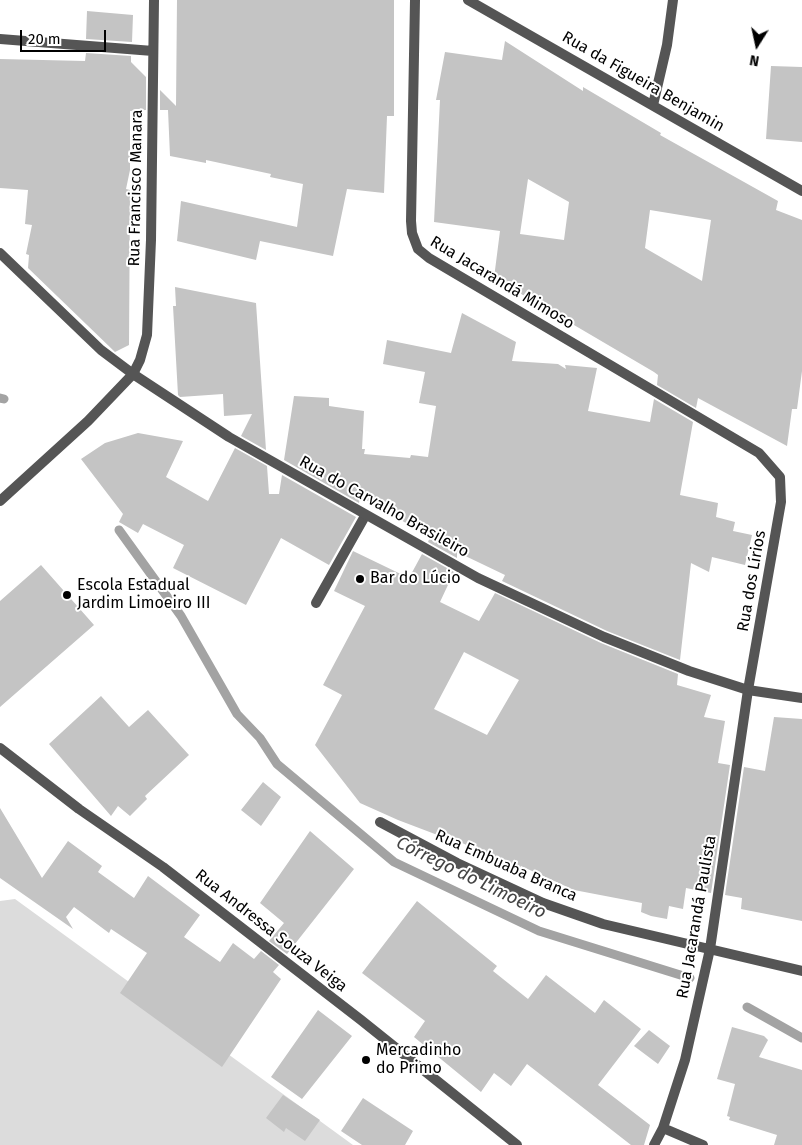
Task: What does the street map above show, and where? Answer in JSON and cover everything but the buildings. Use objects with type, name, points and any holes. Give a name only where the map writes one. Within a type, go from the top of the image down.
[{"type":"street","name":"Rua Francisco Manara","points":[[133,374],[140,360],[147,335],[151,240],[154,0]]},
{"type":"street","name":"Rua Jacarandá Mimoso","points":[[416,0],[411,221],[418,249],[429,258],[759,453],[780,477]]},
{"type":"street","name":"Rua da Figueira Benjamin","points":[[468,0],[802,191]]},
{"type":"street","points":[[653,105],[667,45],[673,0]]},
{"type":"street","points":[[0,39],[153,51]]},
{"type":"street","name":"Rua do Carvalho Brasileiro","points":[[0,253],[101,350],[133,374],[229,437],[365,516],[478,578],[604,638],[689,671],[748,690],[802,698]]},
{"type":"street","points":[[0,501],[88,421],[133,374]]},
{"type":"street","name":"Rua dos Lírios","points":[[748,690],[781,502],[780,477]]},
{"type":"street","points":[[316,603],[365,516]]},
{"type":"street","name":"Rua Jacarandá Paulista","points":[[654,1145],[663,1128],[686,1060],[706,970],[748,690]]},
{"type":"street","name":"Rua Andressa Souza Veiga","points":[[0,748],[79,808],[164,867],[518,1145]]},
{"type":"street","name":"Rua Embuaba Branca","points":[[380,822],[457,863],[542,903],[603,924],[802,971]]},
{"type":"street","points":[[663,1128],[703,1145]]},
{"type":"shaded area","points":[[15,899],[353,1145],[0,1145],[0,901]]},
{"type":"waterway","points":[[0,398],[4,399]]},
{"type":"waterway","name":"Córrego do Limoeiro","points":[[119,530],[181,616],[237,714],[260,738],[277,764],[394,862],[539,931],[690,978]]},
{"type":"waterway","name":"Córrego do Limoeiro","points":[[747,1007],[802,1038]]},
{"type":"place","name":"Bar do Lúcio","points":[[360,579]]},
{"type":"place","name":"Escola Estadual Jardim Limoeiro III","points":[[67,595]]},
{"type":"place","name":"Mercadinho do Primo","points":[[366,1060]]}]
